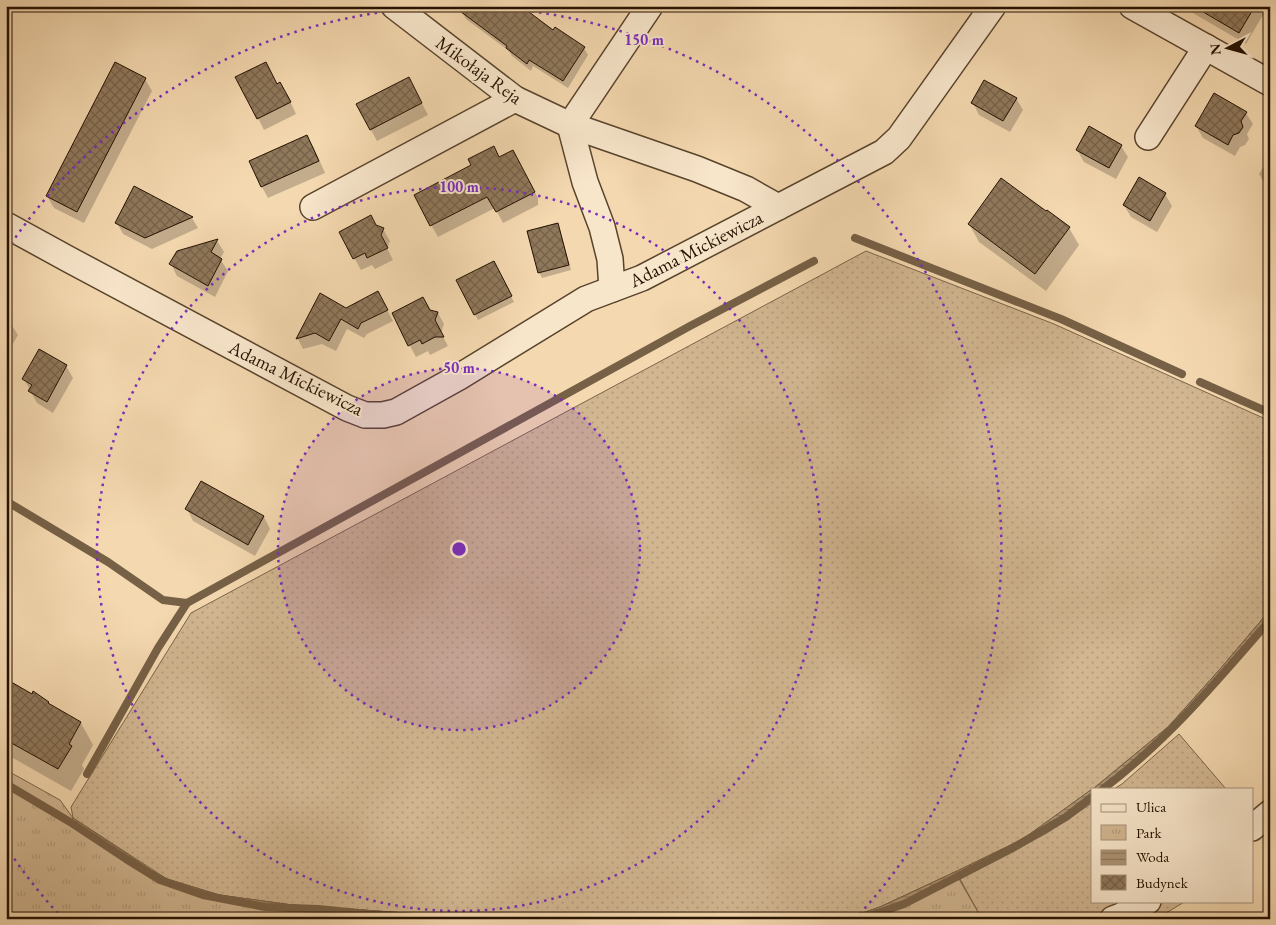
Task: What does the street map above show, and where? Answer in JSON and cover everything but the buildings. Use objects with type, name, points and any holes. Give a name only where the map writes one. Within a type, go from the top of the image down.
[{"type":"street","name":"Mikołaja Reja","points":[[394,6],[515,99],[570,125],[746,188],[778,207]]},
{"type":"street","points":[[570,125],[650,6]]},
{"type":"street","name":"Adama Mickiewicza","points":[[6,225],[68,260],[347,408],[365,415],[383,415],[396,412],[459,377],[586,299],[642,278],[884,152],[899,138],[993,6]]},
{"type":"street","points":[[1132,6],[1270,83]]},
{"type":"street","points":[[1148,137],[1206,47]]},
{"type":"street","points":[[313,207],[515,99]]},
{"type":"street","name":"Adama Mickiewicza","points":[[570,125],[585,182],[602,227],[610,260],[612,289]]},
{"type":"street","points":[[1254,826],[1270,813]]},
{"type":"street","points":[[1113,919],[1146,902]]},
{"type":"green space","points":[[866,251],[1054,324],[1270,421],[1270,610],[1221,668],[1168,727],[1094,788],[1091,788],[1091,790],[1023,839],[880,907],[845,919],[490,919],[292,905],[219,895],[167,879],[73,818],[71,807],[191,613]]},
{"type":"green space","points":[[1179,734],[1225,788],[1116,788]]},
{"type":"green space","points":[[6,770],[60,800],[73,818],[167,879],[219,895],[292,905],[490,919],[6,919]]},
{"type":"green space","points":[[1091,804],[1091,902],[1132,902],[1090,919],[982,919],[960,879],[1047,833]]},
{"type":"green space","points":[[955,872],[982,919],[845,919],[880,907]]},
{"type":"green space","points":[[1162,902],[1184,902],[1156,919],[1152,919],[1151,909]]},
{"type":"water","points":[[1270,610],[1270,620],[1215,683],[1174,726],[1125,772],[1104,788],[1094,788],[1168,727]]},
{"type":"water","points":[[1091,790],[1091,798],[1066,817],[1011,849],[904,904],[861,919],[845,919],[880,907],[1023,839]]},
{"type":"water","points":[[73,818],[167,879],[219,895],[292,905],[490,919],[419,919],[318,909],[265,907],[203,895],[160,880],[70,822]]},
{"type":"waterway","points":[[855,238],[1061,319],[1182,374]]},
{"type":"waterway","points":[[6,501],[108,562],[163,600],[187,603],[690,326],[814,261]]},
{"type":"waterway","points":[[1200,382],[1270,413]]},
{"type":"waterway","points":[[87,774],[158,648],[187,603]]},
{"type":"waterway","points":[[1104,788],[1149,751],[1191,709],[1270,620]]},
{"type":"waterway","points":[[6,784],[70,822],[160,880],[203,895],[265,907],[318,909],[419,919]]},
{"type":"waterway","points":[[861,919],[904,904],[1011,849],[1066,817],[1091,798]]}]
